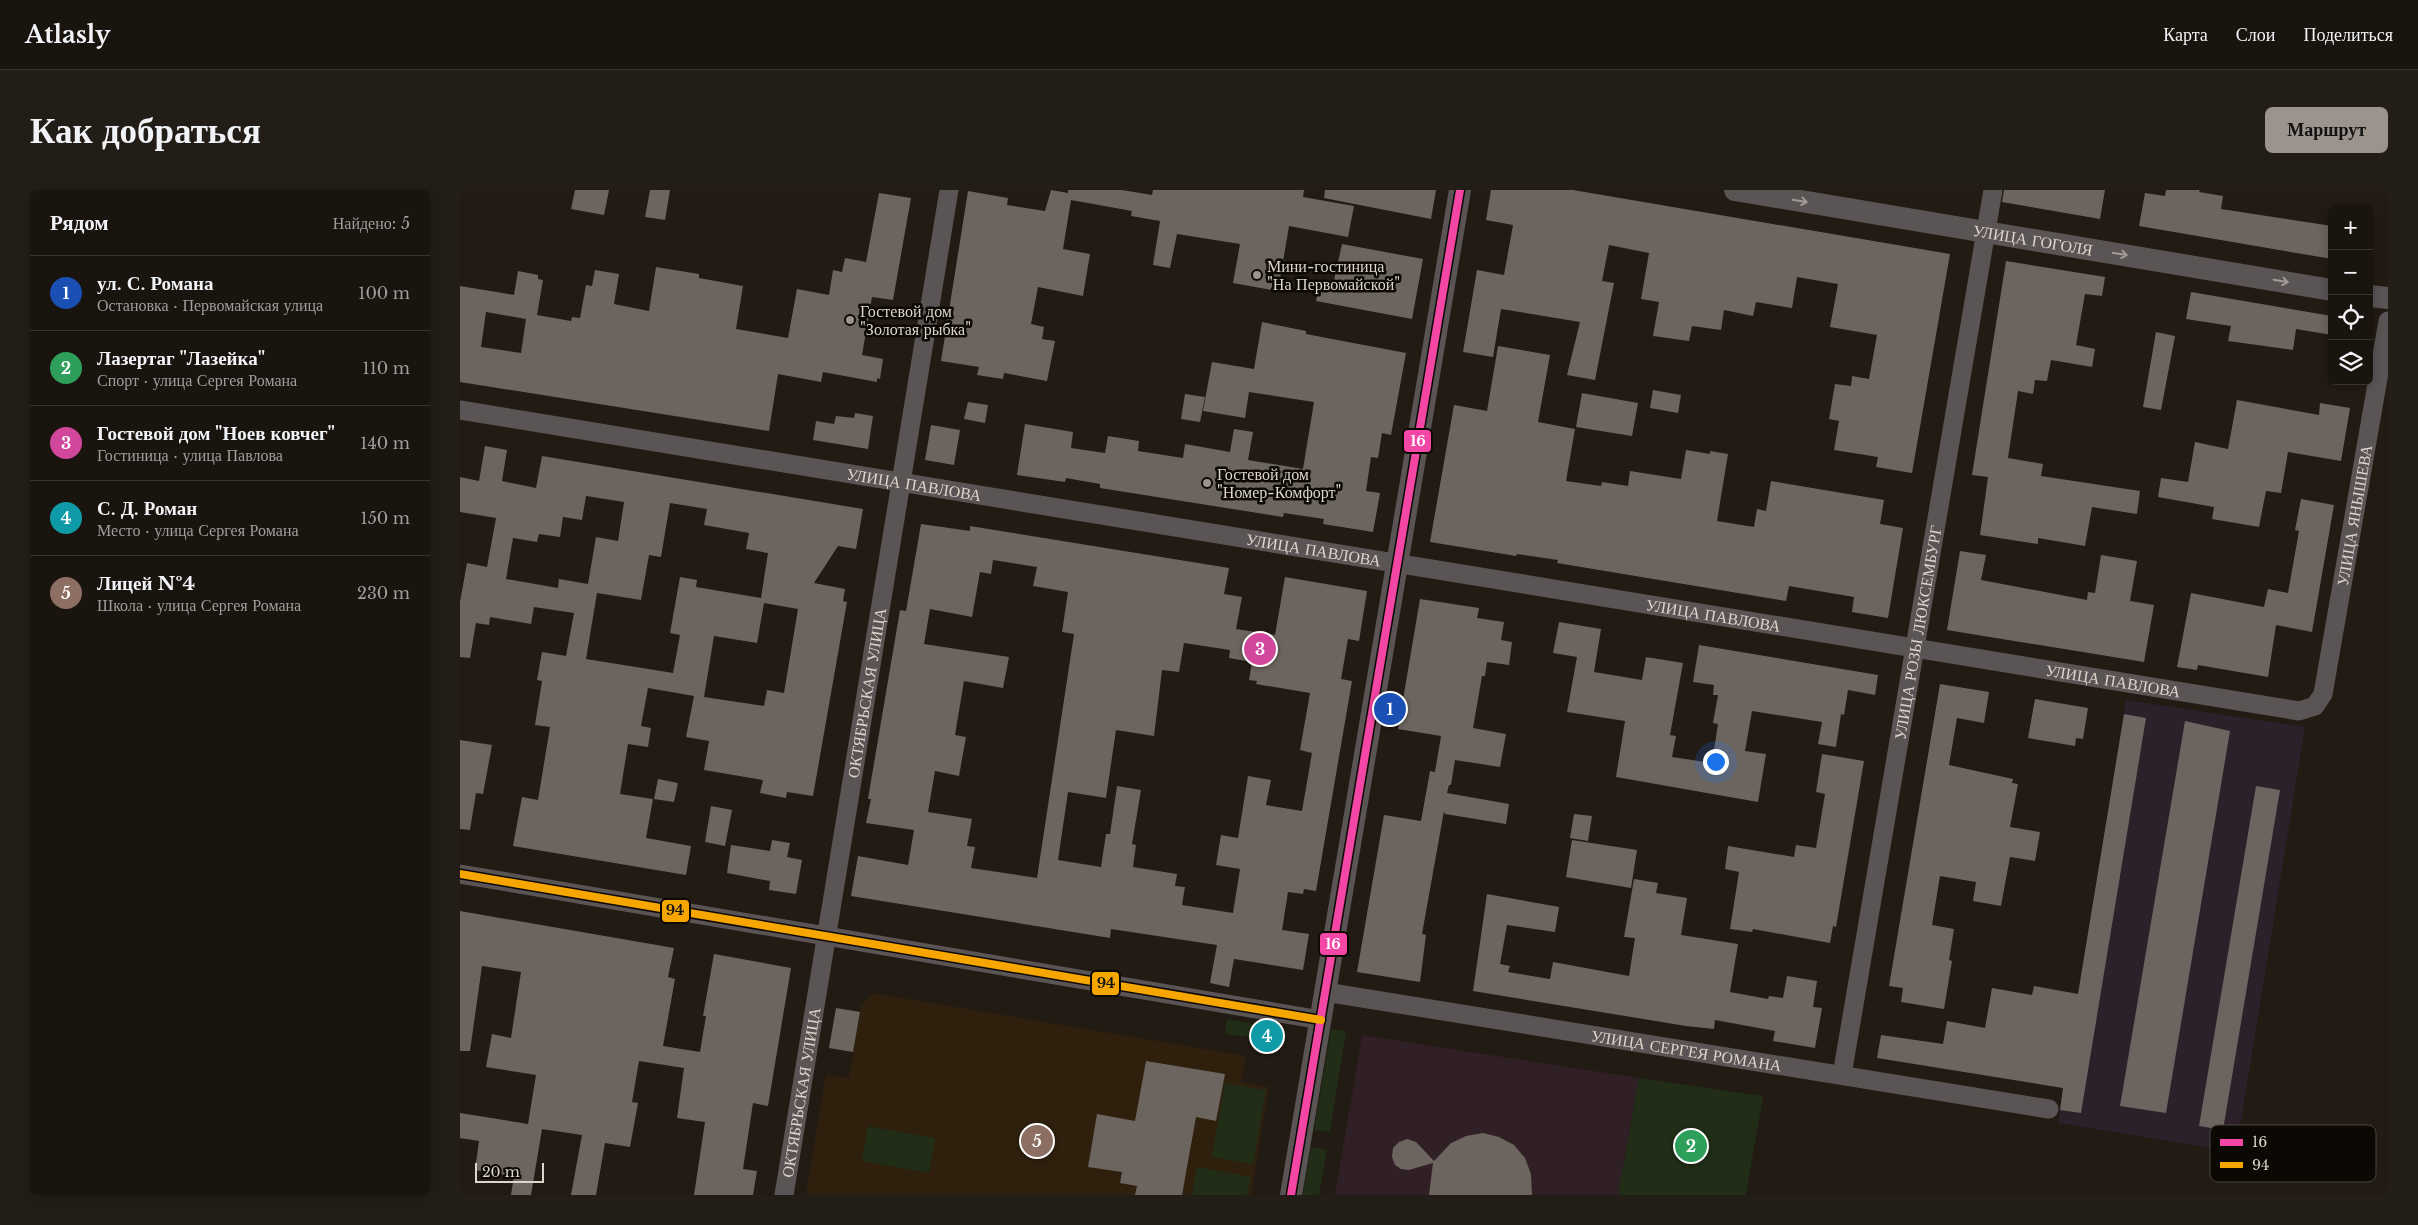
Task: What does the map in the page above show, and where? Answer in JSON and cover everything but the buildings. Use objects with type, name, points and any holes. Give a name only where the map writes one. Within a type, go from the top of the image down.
[{"type":"street","name":"ОКТЯБРЬСКАЯ УЛИЦА","points":[[784,1195],[949,190]]},
{"type":"street","points":[[1291,1195],[1460,190]]},
{"type":"street","name":"УЛИЦА ГОГОЛЯ","points":[[1735,190],[2328,289]]},
{"type":"street","name":"УЛИЦА РОЗЫ ЛЮКСЕМБУРГ","points":[[1842,1076],[1993,190]]},
{"type":"street","points":[[2373,296],[2388,298]]},
{"type":"street","name":"УЛИЦА ЯНЫШЕВА","points":[[2314,706],[2323,694],[2388,322]]},
{"type":"street","name":"УЛИЦА ПАВЛОВА","points":[[460,410],[2299,711],[2314,706]]},
{"type":"street","points":[[460,874],[1321,1020]]},
{"type":"street","name":"УЛИЦА СЕРГЕЯ РОМАНА","points":[[1325,992],[2049,1109]]},
{"type":"shaded area","points":[[2126,700],[2305,727],[2240,1125],[2210,1125],[2210,1148],[2058,1123]]},
{"type":"shaded area","points":[[873,993],[1246,1056],[1241,1082],[1269,1087],[1251,1195],[806,1195],[826,1075],[849,1078],[861,1006]]},
{"type":"shaded area","points":[[1362,1035],[1639,1078],[1618,1195],[1335,1195]]},
{"type":"green space","points":[[1227,1019],[1256,1024],[1254,1038],[1225,1034]]},
{"type":"green space","points":[[1331,1029],[1346,1031],[1330,1132],[1314,1130]]},
{"type":"green space","points":[[1639,1078],[1763,1096],[1746,1195],[1618,1195]]},
{"type":"green space","points":[[1225,1083],[1266,1090],[1253,1164],[1212,1157]]},
{"type":"green space","points":[[868,1126],[935,1138],[929,1173],[862,1161]]},
{"type":"green space","points":[[1311,1147],[1327,1150],[1319,1195],[1303,1195]]},
{"type":"green space","points":[[1197,1167],[1251,1177],[1247,1195],[1192,1195]]},
{"type":"transit line","name":"16","points":[[1291,1195],[1460,190]]},
{"type":"transit line","name":"94","points":[[460,874],[1321,1020]]},
{"type":"place","name":"Мини-гостиница \"На Первомайской\"","points":[[1257,275]]},
{"type":"place","name":"Гостевой дом \"Золотая рыбка\"","points":[[850,320]]},
{"type":"place","name":"Гостевой дом \"Номер-Комфорт\"","points":[[1207,483]]},
{"type":"place","name":"Гостевой дом \"Ноев ковчег\"","points":[[1260,649]]},
{"type":"place","name":"ул. С. Романа","points":[[1390,709]]},
{"type":"place","name":"С. Д. Роман","points":[[1267,1036]]},
{"type":"place","name":"Лицей №4","points":[[1037,1141]]},
{"type":"place","name":"Лазертаг \"Лазейка\"","points":[[1691,1146]]}]
